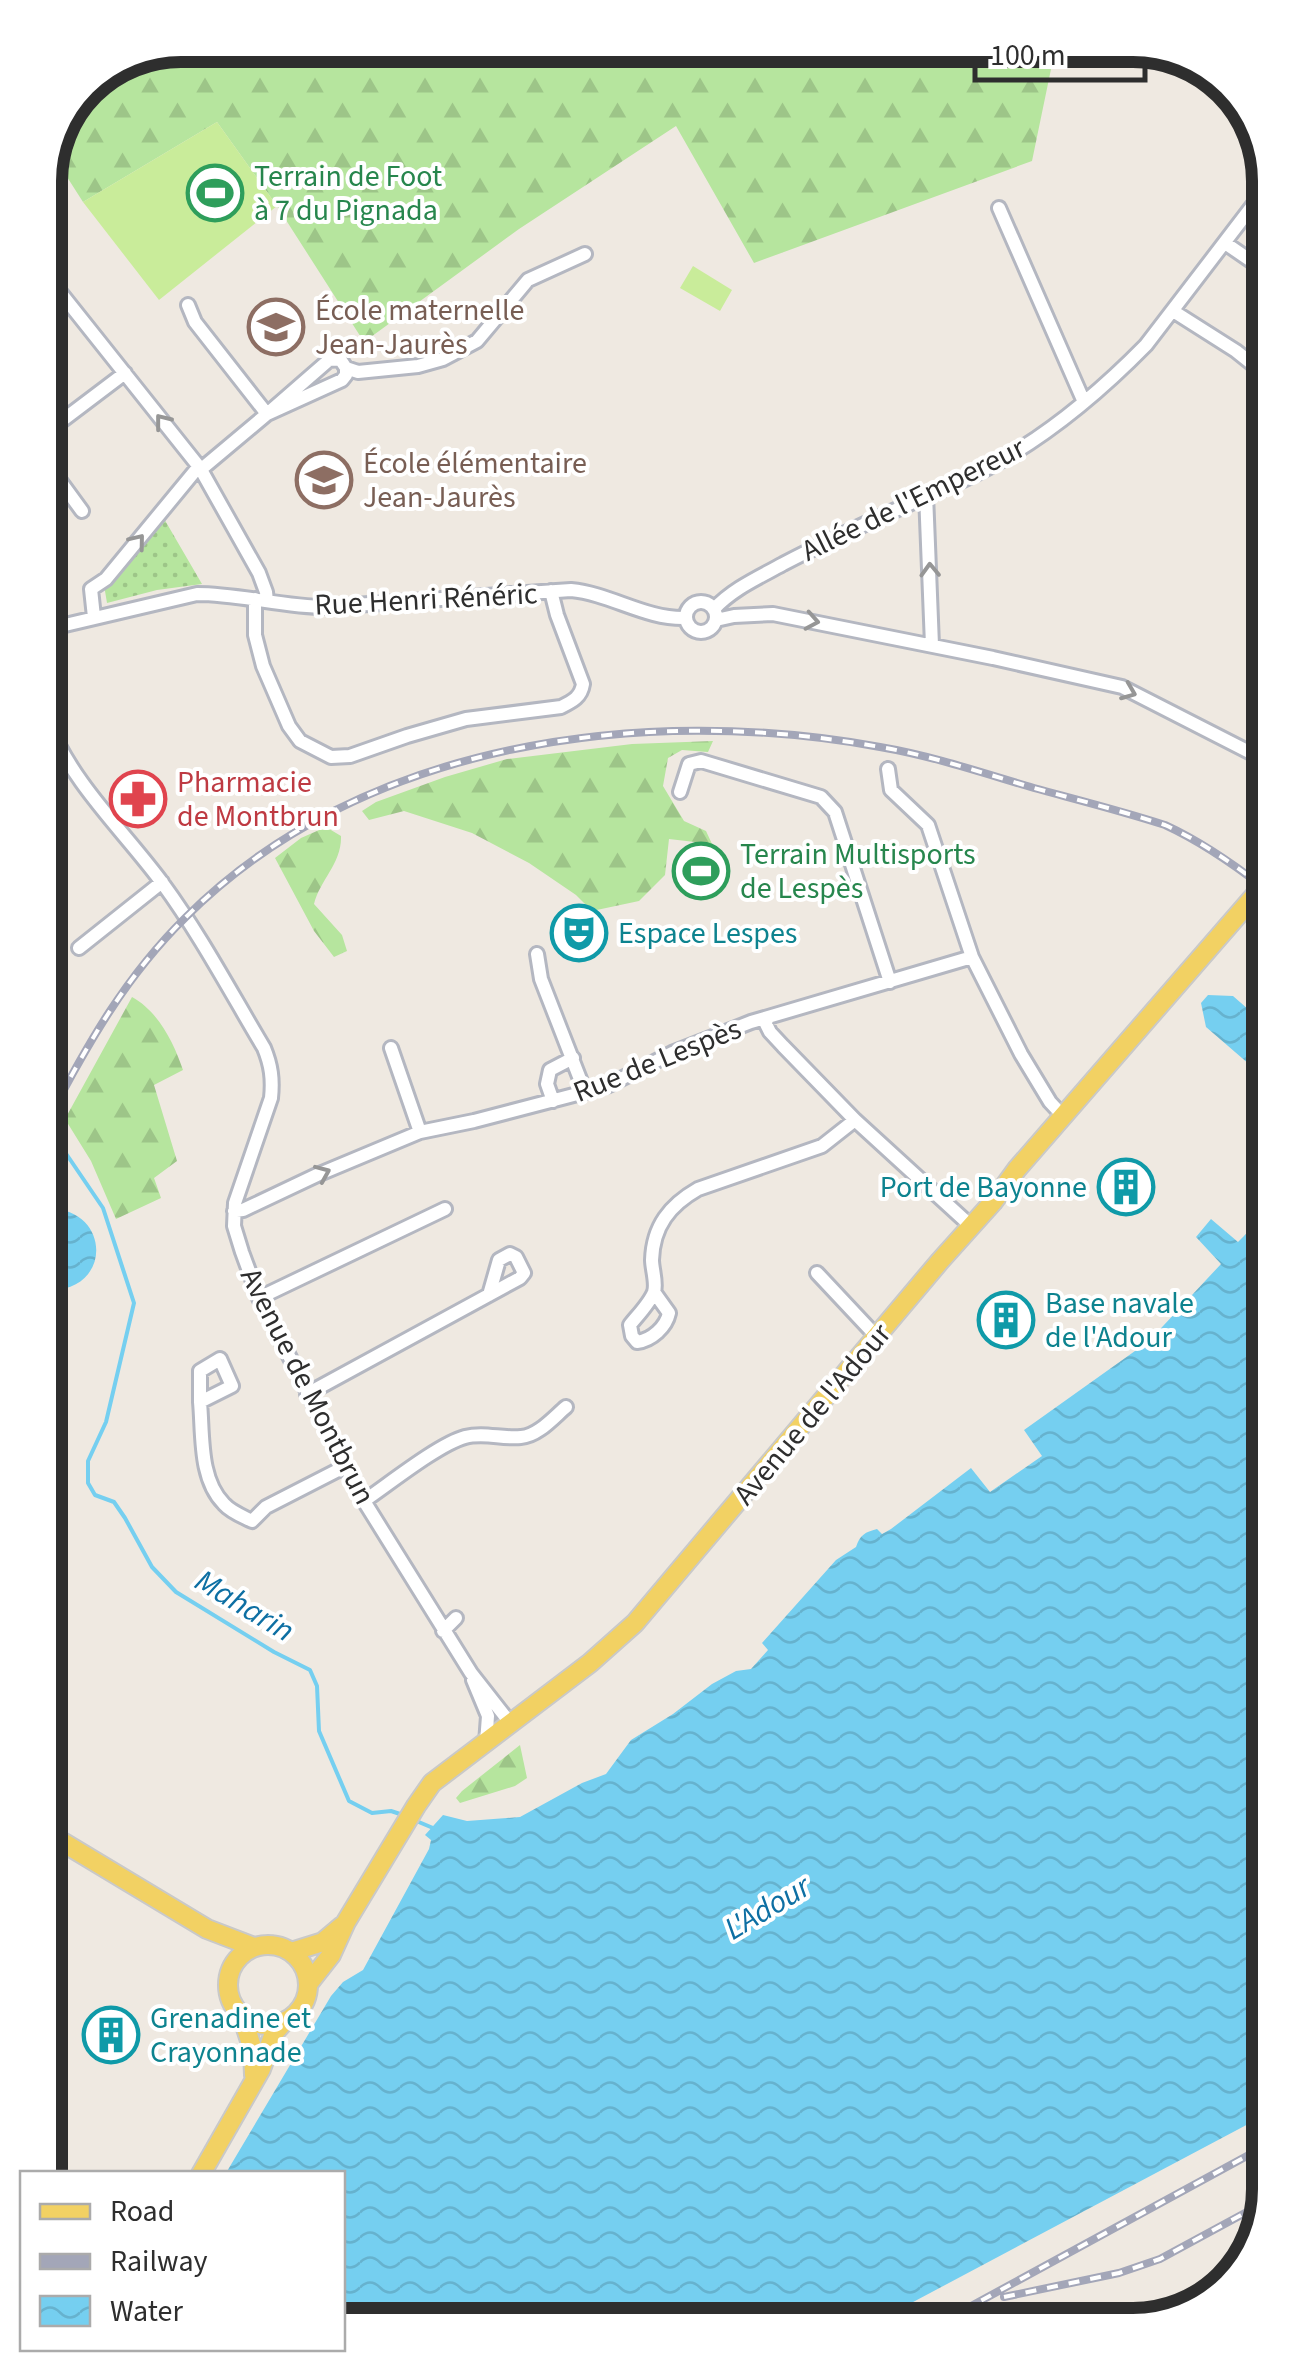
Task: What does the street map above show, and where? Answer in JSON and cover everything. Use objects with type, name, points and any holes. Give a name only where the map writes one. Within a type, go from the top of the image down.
[{"type":"main road","name":"Avenue de l'Adour","points":[[308,1983],[331,1955],[346,1922],[432,1784],[590,1663],[635,1623],[972,1227],[1016,1169],[1252,898]]},
{"type":"main road","points":[[62,1842],[207,1930],[254,1946],[274,1944],[291,1952],[304,1965],[308,1983],[304,2005],[274,2033],[254,2081],[203,2171]]},
{"type":"main road","name":"Avenue de l'Adour","points":[[291,1952],[323,1942],[346,1922]]},
{"type":"main road","points":[[207,1930],[231,1968]]},
{"type":"main road","points":[[254,1946],[237,1958],[231,1968],[228,1988],[235,2008],[242,2016],[262,2025],[283,2023]]},
{"type":"main road","points":[[242,2016],[252,2050],[254,2081]]},
{"type":"street","name":"Allée de l'Empereur","points":[[714,615],[740,586],[816,546],[974,475],[1050,428],[1146,346],[1252,207]]},
{"type":"street","points":[[1000,208],[1084,402]]},
{"type":"street","points":[[1225,244],[1252,262]]},
{"type":"street","points":[[94,616],[91,589],[106,580],[200,468],[329,360],[340,359],[346,368],[358,372],[442,360],[477,341],[528,280],[585,254]]},
{"type":"street","points":[[63,303],[125,373],[200,468],[259,573],[261,600],[255,636],[288,726],[300,741],[331,757],[350,756],[466,718],[561,706],[574,700],[583,684],[551,591]]},
{"type":"street","points":[[188,304],[195,322],[267,414]]},
{"type":"street","points":[[1173,311],[1252,364]]},
{"type":"street","points":[[63,419],[125,373]]},
{"type":"street","points":[[63,485],[82,511]]},
{"type":"street","points":[[926,494],[932,646]]},
{"type":"street","name":"Rue Henri Rénéric","points":[[63,625],[197,594],[326,607],[585,591],[653,615],[685,618]]},
{"type":"street","points":[[696,602],[706,603],[714,615],[711,628],[702,632],[689,627],[685,618],[688,608],[696,602]]},
{"type":"street","points":[[714,615],[773,614],[1122,687],[1252,754]]},
{"type":"street","points":[[63,754],[192,926],[270,1064],[272,1098],[234,1211]]},
{"type":"street","points":[[680,792],[689,764],[701,760],[821,797],[835,812],[890,982]]},
{"type":"street","points":[[888,769],[891,790],[928,825],[972,958],[1021,1054],[1063,1116]]},
{"type":"street","points":[[79,948],[162,882]]},
{"type":"street","points":[[537,954],[541,979],[586,1092]]},
{"type":"street","name":"Rue de Lespès","points":[[234,1211],[420,1132],[609,1085],[672,1054],[767,1018],[972,958]]},
{"type":"street","points":[[767,1018],[770,1032],[855,1120],[972,1227]]},
{"type":"street","points":[[391,1048],[420,1132]]},
{"type":"street","points":[[553,1101],[547,1084],[550,1070],[572,1058]]},
{"type":"street","points":[[654,1292],[652,1258],[656,1234],[665,1215],[679,1200],[698,1189],[822,1146],[855,1120]]},
{"type":"street","points":[[259,1298],[445,1209]]},
{"type":"street","name":"Avenue de Montbrun","points":[[234,1211],[236,1236],[259,1298],[364,1502],[443,1631],[511,1724]]},
{"type":"street","points":[[817,1273],[877,1337]]},
{"type":"street","points":[[308,1394],[489,1295]]},
{"type":"street","points":[[200,1402],[207,1476],[227,1508],[252,1521],[266,1507],[346,1466]]},
{"type":"street","points":[[364,1502],[448,1445],[466,1437],[524,1438],[566,1407]]},
{"type":"street","points":[[443,1631],[456,1618]]},
{"type":"street","points":[[471,1673],[488,1716],[486,1743]]},
{"type":"green space","points":[[1052,63],[1032,161],[754,263],[676,126],[519,229],[364,342],[277,206],[217,122],[83,202],[63,171],[75,129],[103,92],[122,78],[158,65]]},
{"type":"green space","points":[[217,122],[277,206],[159,300],[83,202]]},
{"type":"green space","points":[[693,266],[732,290],[720,311],[680,288]]},
{"type":"green space","points":[[163,517],[202,584],[107,603],[104,585]]},
{"type":"green space","points":[[713,741],[708,752],[682,750],[668,758],[663,786],[684,821],[706,831],[712,844],[669,839],[665,875],[639,901],[592,911],[576,895],[529,863],[472,833],[404,811],[369,820],[362,811],[376,802],[445,777],[507,759],[632,744]]},
{"type":"green space","points":[[326,827],[341,836],[340,846],[314,904],[342,935],[347,951],[334,957],[314,931],[275,858],[301,838]]},
{"type":"green space","points":[[132,997],[164,1029],[183,1070],[154,1085],[177,1161],[154,1178],[161,1198],[116,1219],[91,1161],[65,1119]]},
{"type":"green space","points":[[520,1745],[527,1778],[515,1786],[460,1803],[456,1798],[462,1791]]},
{"type":"water","points":[[1208,995],[1233,996],[1252,1013],[1252,1067],[1206,1027],[1201,1003]]},
{"type":"water","points":[[62,1210],[85,1222],[96,1250],[85,1278],[62,1288]]},
{"type":"water","name":"L'Adour","points":[[1211,1219],[1238,1242],[1252,1228],[1252,2122],[902,2308],[345,2308],[345,2171],[227,2171],[331,1996],[343,1982],[363,1970],[429,1849],[431,1840],[425,1835],[443,1815],[467,1821],[520,1817],[606,1774],[631,1740],[712,1684],[736,1671],[751,1669],[768,1650],[762,1643],[836,1560],[856,1547],[869,1531],[877,1529],[882,1534],[891,1529],[971,1468],[990,1492],[1042,1456],[1024,1430],[1149,1341],[1221,1264],[1196,1237]]},
{"type":"waterway","name":"Maharin","points":[[63,1148],[103,1208],[134,1303],[106,1422],[88,1461],[88,1483],[95,1495],[114,1502],[152,1567],[176,1592],[310,1670],[317,1686],[319,1731],[349,1801],[372,1813],[391,1811],[406,1816]]},
{"type":"waterway","name":"Maharin","points":[[414,1820],[433,1828]]},
{"type":"railway","points":[[63,1093],[94,1037],[164,939],[257,857],[336,810],[421,775],[511,750],[603,735],[697,731],[790,735],[880,747],[939,760],[1165,825],[1192,838],[1252,879]]},
{"type":"railway","points":[[968,2308],[1252,2153]]},
{"type":"railway","points":[[1004,2297],[1119,2273],[1160,2259],[1250,2210]]},
{"type":"place","name":"Terrain de Foot à 7 du Pignada","points":[[215,193]]},
{"type":"place","name":"École maternelle Jean-Jaurès","points":[[276,327]]},
{"type":"place","name":"École élémentaire Jean-Jaurès","points":[[324,480]]},
{"type":"place","name":"Pharmacie de Montbrun","points":[[138,799]]},
{"type":"place","name":"Terrain Multisports de Lespès","points":[[701,871]]},
{"type":"place","name":"Espace Lespes","points":[[579,933]]},
{"type":"place","name":"Port de Bayonne","points":[[1126,1187]]},
{"type":"place","name":"Base navale de l'Adour","points":[[1006,1320]]},
{"type":"place","name":"Grenadine et Crayonnade","points":[[111,2035]]}]
